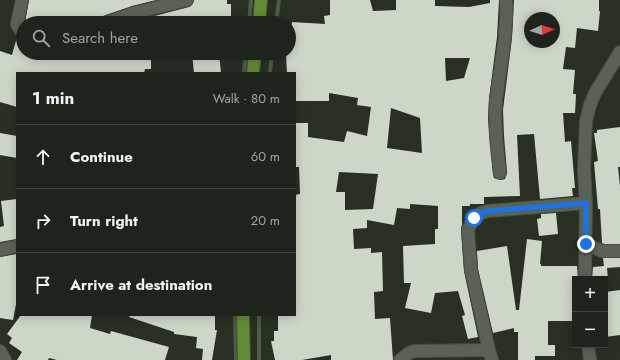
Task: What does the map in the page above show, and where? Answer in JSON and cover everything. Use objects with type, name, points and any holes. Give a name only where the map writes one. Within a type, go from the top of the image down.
[{"type":"main road","points":[[260,16],[261,0]]},
{"type":"main road","points":[[253,72],[254,60]]},
{"type":"main road","points":[[243,316],[244,360]]},
{"type":"street","points":[[19,16],[22,0]]},
{"type":"street","points":[[126,16],[187,0]]},
{"type":"street","points":[[500,173],[495,135],[496,102],[507,17],[506,0]]},
{"type":"street","points":[[585,276],[586,203],[584,169],[586,121],[590,105],[620,52]]},
{"type":"street","points":[[400,360],[409,353],[415,351],[490,355],[471,270],[468,229],[474,218],[481,213],[488,211],[586,203]]},
{"type":"street","points":[[586,244],[602,251],[620,251]]},
{"type":"street","points":[[0,250],[16,246]]},
{"type":"street","points":[[588,348],[590,360]]},
{"type":"street","points":[[0,351],[5,360]]},
{"type":"building","points":[[29,0],[156,0],[103,16],[26,16]]},
{"type":"building","points":[[194,0],[227,0],[227,4],[231,4],[231,16],[155,16],[192,5]]},
{"type":"building","points":[[330,0],[370,0],[373,11],[396,10],[396,0],[435,0],[435,6],[469,7],[490,3],[490,0],[499,0],[497,37],[488,119],[493,174],[494,178],[501,180],[505,179],[507,172],[503,110],[512,38],[514,0],[599,0],[600,11],[598,31],[577,28],[575,48],[566,47],[563,69],[575,70],[573,94],[576,94],[575,113],[563,113],[565,142],[571,141],[575,188],[572,188],[573,196],[540,199],[534,134],[517,135],[520,196],[484,197],[484,204],[470,204],[470,206],[462,206],[461,230],[464,271],[478,337],[468,339],[462,316],[465,315],[458,291],[435,293],[431,313],[405,308],[411,283],[404,283],[403,246],[435,244],[435,229],[438,229],[438,206],[410,204],[410,209],[397,208],[394,225],[367,220],[367,228],[353,229],[354,249],[371,248],[371,253],[382,252],[383,291],[374,292],[375,319],[390,318],[393,360],[331,360],[331,355],[302,360],[275,360],[271,341],[274,341],[274,331],[278,331],[278,316],[296,316],[296,195],[300,194],[299,167],[296,167],[296,123],[308,123],[308,137],[344,142],[347,131],[367,136],[371,107],[357,105],[358,98],[329,93],[329,101],[296,101],[296,72],[287,72],[286,60],[296,60],[296,22],[325,24],[324,16],[330,15]],"holes":[[[445,58],[470,58],[464,78],[446,81]],[[391,108],[420,118],[422,153],[387,148]],[[339,172],[378,174],[373,209],[345,210],[345,192],[336,192]]]},
{"type":"building","points":[[16,41],[16,60],[151,60],[151,69],[145,69],[144,72],[16,72],[16,107],[0,102],[0,51],[12,55]]},
{"type":"building","points":[[193,60],[220,60],[221,72],[194,72]]},
{"type":"building","points":[[620,127],[620,167],[618,167],[620,186],[620,244],[604,244],[602,243],[600,209],[598,209],[594,162],[598,161],[594,133],[597,133],[597,130]]},
{"type":"building","points":[[0,133],[16,136],[16,158],[0,155]]},
{"type":"building","points":[[16,199],[16,239],[0,242],[0,227],[4,226],[1,201]]},
{"type":"building","points":[[556,213],[558,234],[539,236],[537,219],[541,218],[541,214]]},
{"type":"building","points":[[527,239],[542,241],[541,266],[577,266],[578,276],[572,276],[572,321],[548,321],[548,345],[555,345],[555,356],[535,356],[535,360],[518,360],[518,332],[514,332],[514,328],[493,333],[478,269],[477,251],[507,246],[516,310],[519,310]]},
{"type":"building","points":[[16,254],[16,304],[13,320],[0,318],[0,257]]},
{"type":"building","points":[[603,258],[620,258],[620,267],[607,268],[608,276],[592,276],[593,267],[604,266]]},
{"type":"building","points":[[620,290],[620,335],[608,337],[608,292]]},
{"type":"building","points":[[20,316],[92,316],[90,328],[110,334],[111,331],[169,347],[165,360],[57,360],[49,358],[48,360],[17,360],[22,352],[9,343],[12,338],[7,334]]},
{"type":"building","points":[[215,316],[215,330],[217,330],[212,360],[202,360],[203,349],[196,348],[197,337],[174,334],[174,332],[129,317]]},
{"type":"waterway","points":[[250,16],[251,0]]},
{"type":"waterway","points":[[277,16],[279,0]]},
{"type":"waterway","points":[[244,72],[245,60]]},
{"type":"waterway","points":[[270,72],[271,60]]},
{"type":"waterway","points":[[235,316],[236,360]]},
{"type":"waterway","points":[[259,316],[259,360]]},
{"type":"route","points":[[474,218],[481,213],[488,211],[586,203],[586,244]]}]
